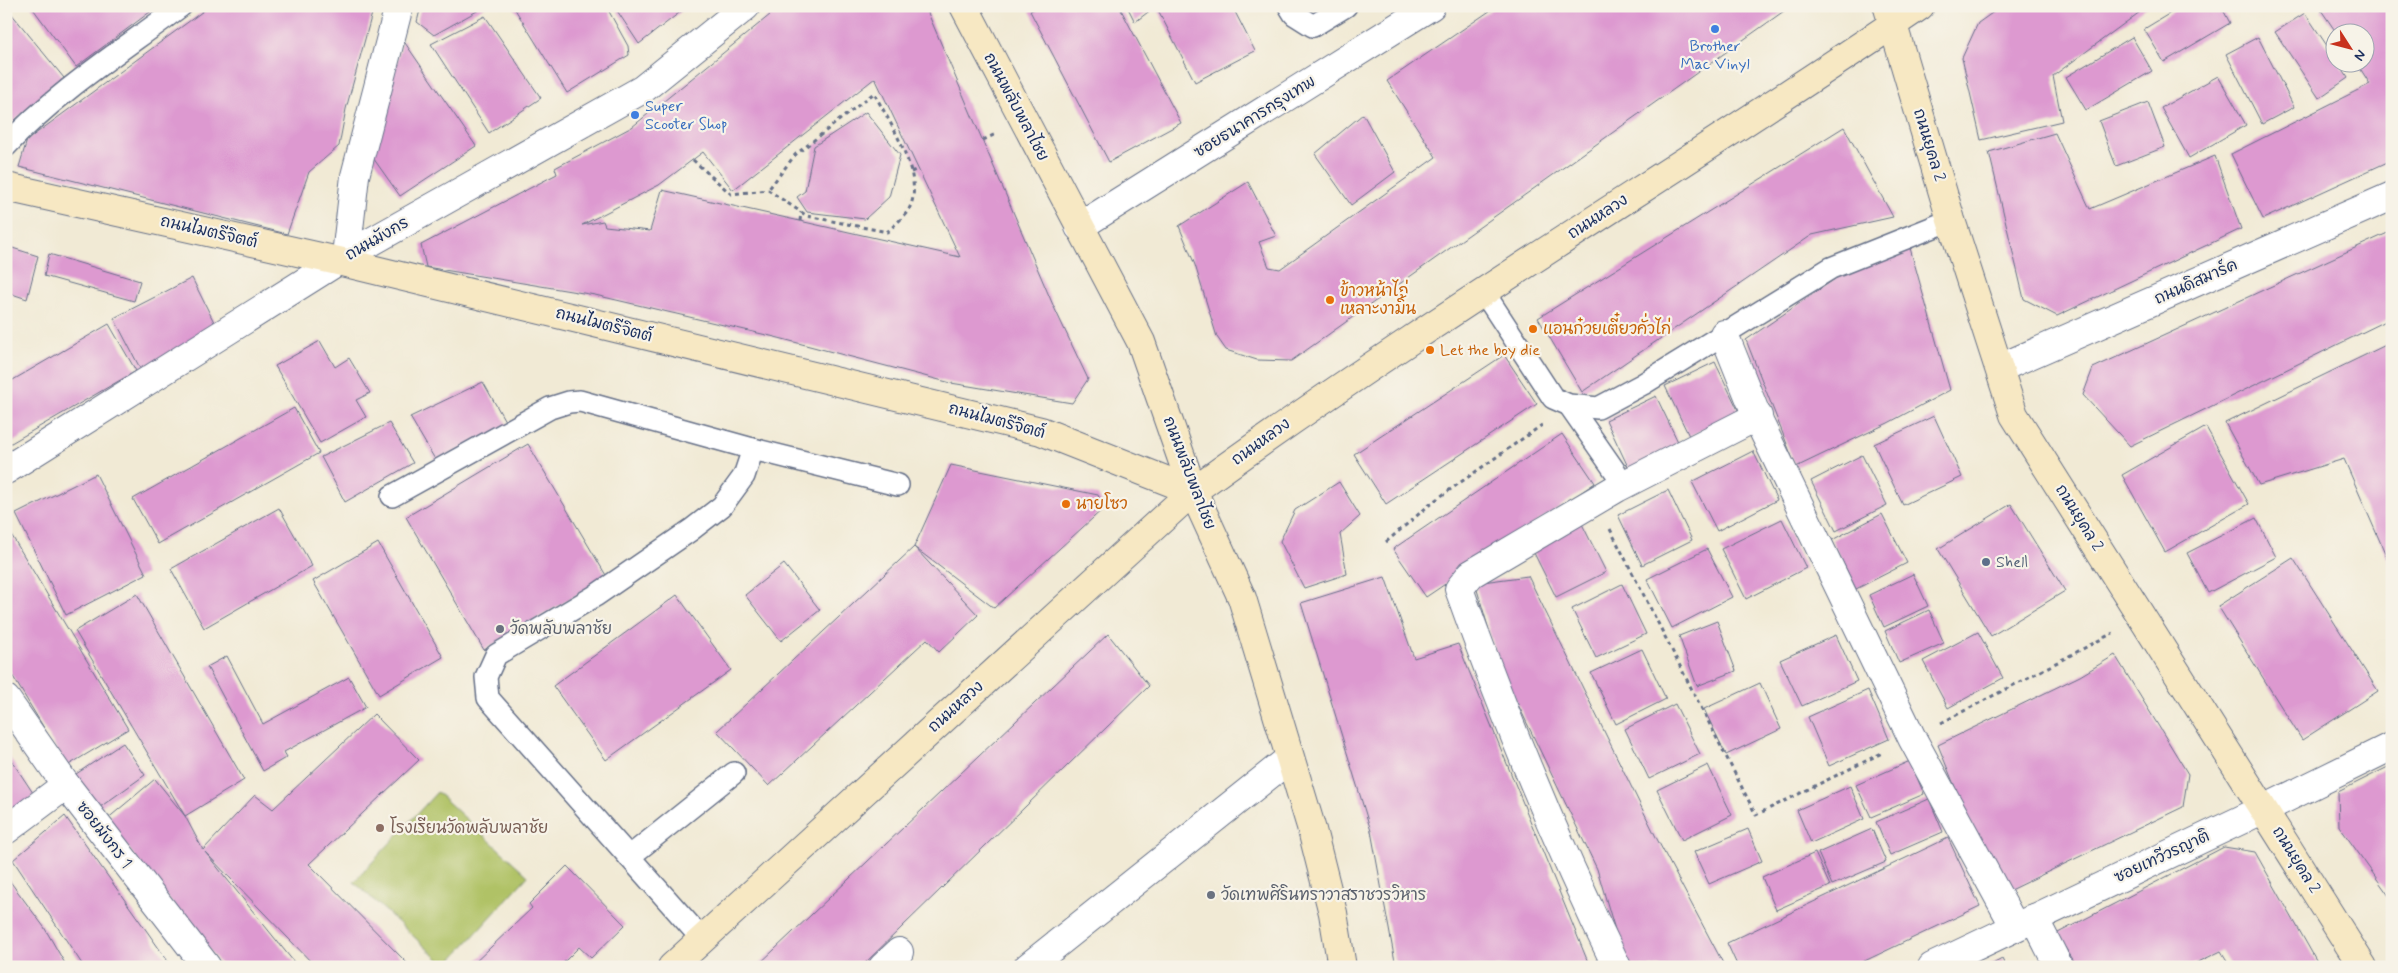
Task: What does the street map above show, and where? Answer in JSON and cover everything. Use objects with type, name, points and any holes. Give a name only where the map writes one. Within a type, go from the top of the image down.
[{"type":"street","points":[[342,258],[355,176],[399,6]]},
{"type":"street","name":"ถนนมังกร","points":[[6,470],[342,258],[643,89],[746,6]]},
{"type":"street","name":"ถนนพลับพลาไชย","points":[[964,6],[1141,342],[1193,491],[1242,598],[1314,840],[1333,912],[1342,967]]},
{"type":"street","name":"ซอยธนาคารกรุงเทพ","points":[[1079,227],[1431,6]]},
{"type":"street","name":"ถนนหลวง","points":[[672,967],[1193,491],[1281,427],[1890,15],[1920,6]]},
{"type":"street","name":"ถนนยุคล 2","points":[[1890,15],[1951,220],[2014,416],[2363,967]]},
{"type":"street","name":"ถนนไมตรีจิตต์","points":[[6,187],[342,258],[1040,431],[1193,491]]},
{"type":"street","name":"ถนนดิสมาร์ค","points":[[2000,368],[2392,196]]},
{"type":"street","points":[[1724,334],[1758,416],[1912,738],[2024,922],[2059,967]]},
{"type":"street","points":[[1618,967],[1573,876],[1498,697],[1459,589],[1471,574],[1624,484],[1758,416]]},
{"type":"street","name":"ซอยมังกร 1","points":[[6,699],[66,785],[206,967]]},
{"type":"street","name":"ซอยเทวีวรญาติ","points":[[1932,967],[2392,746]]},
{"type":"street","points":[[1028,967],[1289,760]]},
{"type":"street","points":[[6,830],[66,785]]},
{"type":"lane","points":[[6,146],[26,126],[82,80],[181,6]]},
{"type":"lane","points":[[1289,6],[1294,14],[1313,26],[1346,6]]},
{"type":"lane","points":[[1483,291],[1554,398],[1569,405],[1598,408],[1643,384],[1830,268],[1951,220]]},
{"type":"lane","points":[[392,496],[550,408],[568,402],[580,401],[753,450],[898,485]]},
{"type":"lane","points":[[1569,405],[1624,484]]},
{"type":"lane","points":[[702,939],[488,698],[486,677],[496,655],[595,596],[691,530],[722,506],[744,476],[753,450]]},
{"type":"lane","points":[[629,857],[734,773]]},
{"type":"path","points":[[693,160],[730,194],[768,190],[807,216],[887,232],[910,206],[914,179],[906,152],[874,93],[795,155],[768,190]]},
{"type":"path","points":[[911,172],[918,169]]},
{"type":"path","points":[[800,220],[802,212]]},
{"type":"path","points":[[1386,542],[1434,501],[1569,405]]},
{"type":"path","points":[[1596,501],[1756,815],[1912,738],[2142,618]]},
{"type":"green space","points":[[437,792],[528,876],[446,966],[354,882]]},
{"type":"building","points":[[31,6],[158,6],[76,67]]},
{"type":"building","points":[[210,6],[374,6],[346,109],[339,146],[309,172],[287,234],[19,167],[27,140]]},
{"type":"building","points":[[421,6],[486,6],[434,35],[417,22]]},
{"type":"building","points":[[513,6],[606,6],[628,46],[629,55],[567,93]]},
{"type":"building","points":[[614,6],[688,6],[639,44]]},
{"type":"building","points":[[781,6],[925,6],[1053,305],[1088,379],[1072,403],[951,383],[775,337],[595,295],[426,267],[421,245],[557,174],[555,168],[632,127]],"holes":[[[875,78],[960,257],[662,190],[650,231],[605,226],[603,221],[582,225],[659,185],[703,152],[733,190]]]},
{"type":"building","points":[[1040,6],[1119,6],[1181,123],[1109,162],[1030,11]]},
{"type":"building","points":[[1127,6],[1156,6],[1135,22]]},
{"type":"building","points":[[1156,6],[1232,6],[1255,51],[1195,82]]},
{"type":"building","points":[[1497,6],[1791,6],[1291,361],[1257,360],[1226,350],[1217,337],[1195,265],[1179,226],[1248,182],[1276,236],[1259,242],[1269,267],[1280,269],[1436,157],[1387,81]]},
{"type":"building","points":[[2002,6],[2148,6],[2053,76],[2062,121],[1981,140],[1962,58],[1978,23]]},
{"type":"building","points":[[2182,6],[2221,6],[2230,23],[2164,62],[2144,29]]},
{"type":"building","points":[[2330,6],[2392,6],[2392,160],[2263,219],[2231,154],[2370,84],[2362,72],[2376,72],[2376,22],[2329,22],[2321,10]]},
{"type":"building","points":[[6,7],[64,78],[6,128]]},
{"type":"building","points":[[2305,13],[2326,44],[2326,72],[2344,72],[2348,78],[2319,98],[2275,32]]},
{"type":"building","points":[[485,16],[541,98],[489,133],[431,44]]},
{"type":"building","points":[[2132,37],[2152,71],[2086,110],[2066,77]]},
{"type":"building","points":[[2258,37],[2294,107],[2262,124],[2226,54]]},
{"type":"building","points":[[403,40],[476,146],[400,196],[371,155]]},
{"type":"building","points":[[2218,76],[2246,125],[2189,158],[2161,108]]},
{"type":"building","points":[[2148,102],[2165,147],[2116,166],[2099,121]]},
{"type":"building","points":[[866,112],[900,155],[889,197],[865,219],[807,212],[797,197],[805,191],[814,146]]},
{"type":"building","points":[[1363,114],[1395,172],[1351,205],[1315,154]]},
{"type":"building","points":[[1844,127],[1893,217],[1812,235],[1582,392],[1538,318]]},
{"type":"building","points":[[2055,133],[2090,209],[2215,156],[2241,229],[2057,316],[2024,299],[1989,152]]},
{"type":"building","points":[[2392,231],[2392,318],[2130,446],[2083,395],[2093,368]]},
{"type":"building","points":[[6,246],[38,256],[27,299],[6,292]]},
{"type":"building","points":[[1910,248],[1950,390],[1888,423],[1796,467],[1746,340],[1845,272]]},
{"type":"building","points":[[49,254],[140,281],[134,301],[44,276]]},
{"type":"building","points":[[192,278],[218,330],[141,370],[114,318]]},
{"type":"building","points":[[109,324],[136,371],[6,446],[6,384]]},
{"type":"building","points":[[320,341],[335,367],[349,358],[370,393],[356,400],[366,417],[320,443],[275,366]]},
{"type":"building","points":[[2392,342],[2392,569],[2344,459],[2259,485],[2225,423]]},
{"type":"building","points":[[1504,355],[1537,404],[1386,504],[1354,454]]},
{"type":"building","points":[[1715,362],[1739,412],[1689,436],[1665,386]]},
{"type":"building","points":[[483,382],[509,428],[436,461],[410,417]]},
{"type":"building","points":[[1656,396],[1680,446],[1630,471],[1606,420]]},
{"type":"building","points":[[294,408],[319,453],[158,544],[133,499]]},
{"type":"building","points":[[1934,416],[1962,477],[1903,505],[1874,444]]},
{"type":"building","points":[[389,423],[413,463],[345,502],[321,457]]},
{"type":"building","points":[[2206,427],[2249,504],[2165,552],[2122,475]]},
{"type":"building","points":[[1562,434],[1595,483],[1426,597],[1393,549]]},
{"type":"building","points":[[528,444],[607,577],[484,650],[406,517]]},
{"type":"building","points":[[1753,451],[1777,500],[1717,531],[1692,482]]},
{"type":"building","points":[[1862,455],[1887,505],[1836,531],[1811,481]]},
{"type":"building","points":[[951,465],[1098,495],[1104,508],[994,608],[914,547]]},
{"type":"building","points":[[96,474],[146,574],[66,615],[16,514]]},
{"type":"building","points":[[1339,482],[1360,516],[1340,534],[1347,574],[1304,588],[1280,541],[1295,510]]},
{"type":"building","points":[[1668,490],[1692,540],[1642,565],[1618,515]]},
{"type":"building","points":[[2011,504],[2065,591],[1991,636],[1938,549]]},
{"type":"building","points":[[279,508],[312,566],[204,628],[171,569]]},
{"type":"building","points":[[1882,514],[1907,563],[1856,589],[1832,540]]},
{"type":"building","points":[[2256,518],[2276,557],[2208,593],[2187,553]]},
{"type":"building","points":[[1782,519],[1806,568],[1746,599],[1721,549]]},
{"type":"building","points":[[1581,522],[1606,572],[1556,597],[1531,547]]},
{"type":"building","points":[[6,526],[128,729],[67,766],[6,665]]},
{"type":"building","points":[[378,543],[443,657],[379,695],[313,581]]},
{"type":"building","points":[[914,547],[978,615],[939,652],[927,639],[769,786],[717,731]]},
{"type":"building","points":[[1707,549],[1732,597],[1672,628],[1647,579]]},
{"type":"building","points":[[2293,558],[2378,691],[2302,740],[2218,606]]},
{"type":"building","points":[[784,564],[820,610],[781,641],[745,595]]},
{"type":"building","points":[[1913,574],[1928,606],[1884,627],[1869,595]]},
{"type":"building","points":[[1528,576],[1657,839],[1725,967],[1626,967],[1597,869],[1500,667],[1475,583]]},
{"type":"building","points":[[1385,577],[1414,658],[1458,644],[1590,967],[1396,967],[1371,831],[1301,603]]},
{"type":"building","points":[[1622,584],[1646,634],[1596,658],[1572,609]]},
{"type":"building","points":[[137,594],[244,780],[185,816],[75,631]]},
{"type":"building","points":[[677,595],[731,670],[606,760],[553,686]]},
{"type":"building","points":[[1929,610],[1944,643],[1899,663],[1885,631]]},
{"type":"building","points":[[1717,621],[1736,671],[1697,686],[1679,636]]},
{"type":"building","points":[[1978,632],[2003,678],[1948,708],[1923,661]]},
{"type":"building","points":[[1108,634],[1149,686],[861,967],[756,967]]},
{"type":"building","points":[[1836,635],[1857,681],[1802,706],[1780,660]]},
{"type":"building","points":[[1642,649],[1666,699],[1616,724],[1591,673]]},
{"type":"building","points":[[2115,655],[2188,774],[2183,807],[2008,891],[1970,824],[1938,745],[2080,676]]},
{"type":"building","points":[[227,656],[263,724],[349,677],[366,707],[284,752],[287,757],[263,771],[207,667]]},
{"type":"building","points":[[1760,683],[1781,729],[1726,755],[1704,709]]},
{"type":"building","points":[[1868,690],[1889,739],[1829,766],[1808,717]]},
{"type":"building","points":[[1675,704],[1700,754],[1649,779],[1625,729]]},
{"type":"building","points":[[374,714],[419,760],[309,864],[411,967],[316,967],[205,852],[298,967],[223,967],[106,820],[155,779],[185,816],[203,850],[255,795],[273,809]]},
{"type":"building","points":[[123,743],[145,775],[93,812],[70,778]]},
{"type":"building","points":[[6,752],[35,796],[6,815]]},
{"type":"building","points":[[1910,761],[1924,794],[1871,817],[1856,785]]},
{"type":"building","points":[[1708,765],[1732,815],[1682,840],[1657,790]]},
{"type":"building","points":[[2392,765],[2392,900],[2339,826],[2338,792]]},
{"type":"building","points":[[1850,786],[1864,819],[1811,843],[1797,810]]},
{"type":"building","points":[[1929,799],[1943,832],[1890,855],[1876,822]]},
{"type":"building","points":[[65,816],[172,967],[84,967],[13,860]]},
{"type":"building","points":[[1748,829],[1762,861],[1709,884],[1694,852]]},
{"type":"building","points":[[1872,829],[1886,862],[1832,885],[1818,853]]},
{"type":"building","points":[[1948,838],[1980,906],[1852,967],[1738,967],[1727,943]]},
{"type":"building","points":[[2224,847],[2255,852],[2320,967],[2231,967],[2221,951],[2188,967],[2078,967],[2056,934]]},
{"type":"building","points":[[1815,853],[1830,886],[1776,910],[1762,877]]},
{"type":"building","points":[[567,866],[625,925],[591,958],[579,947],[559,967],[470,967],[532,908],[529,904]]},
{"type":"building","points":[[6,876],[44,927],[67,967],[6,967]]},
{"type":"building","points":[[2002,959],[2006,967],[1987,967]]},
{"type":"place","name":"Brother Mac Vinyl","points":[[1715,29]]},
{"type":"place","name":"Super Scooter Shop","points":[[635,115]]},
{"type":"place","name":"ข้าวหน้าไก่ เหลาะงามิ้น","points":[[1330,300]]},
{"type":"place","name":"แอนก๋วยเตี๋ยวคั่วไก่","points":[[1533,329]]},
{"type":"place","name":"Let the boy die","points":[[1430,350]]},
{"type":"place","name":"นายโซว","points":[[1066,504]]},
{"type":"place","name":"Shell","points":[[1986,562]]},
{"type":"place","name":"วัดพลับพลาชัย","points":[[500,629]]},
{"type":"place","name":"โรงเรียนวัดพลับพลาชัย","points":[[380,828]]},
{"type":"place","name":"วัดเทพศิรินทราวาสราชวรวิหาร","points":[[1211,895]]}]
